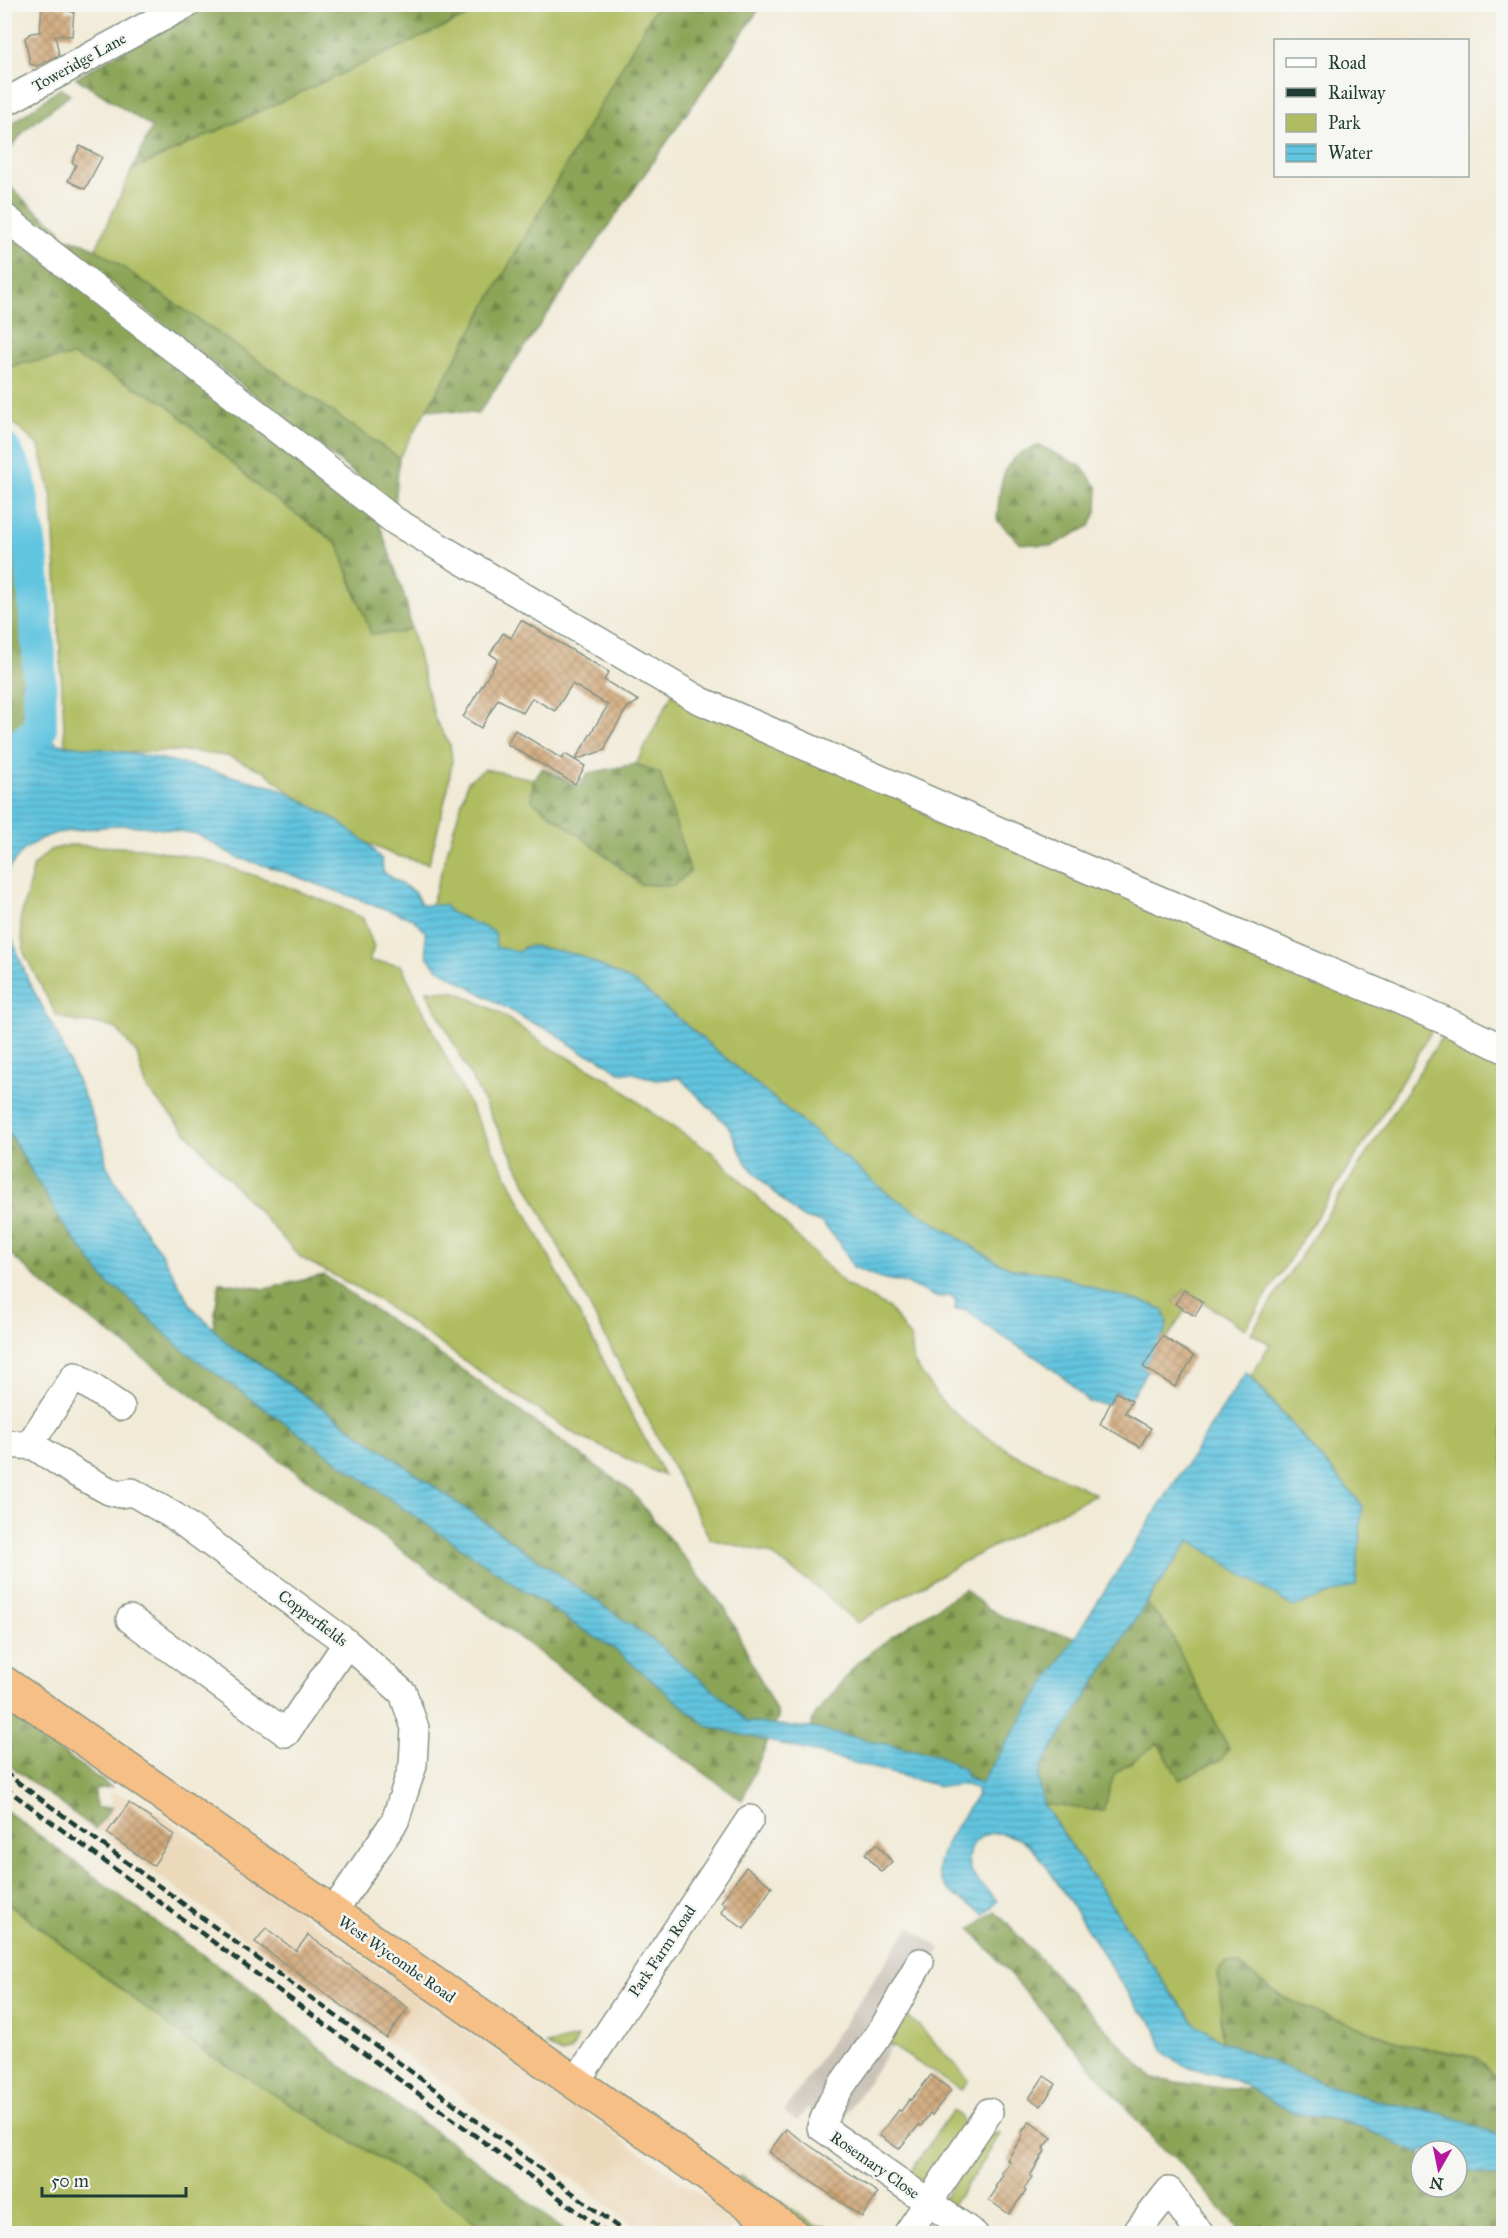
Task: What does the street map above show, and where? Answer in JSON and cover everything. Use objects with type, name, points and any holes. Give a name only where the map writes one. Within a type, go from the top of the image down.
[{"type":"highway","name":"West Wycombe Road","points":[[4,1683],[792,2234]]},
{"type":"street","name":"Toweridge Lane","points":[[4,104],[175,7]]},
{"type":"street","points":[[4,217],[395,520],[699,700],[1446,1022],[1503,1049]]},
{"type":"street","points":[[17,1444],[75,1376],[121,1407]]},
{"type":"street","name":"Copperfields","points":[[17,1444],[34,1446],[109,1491],[120,1494],[132,1492],[174,1516],[347,1643],[403,1694],[415,1728],[413,1765],[395,1821],[332,1914]]},
{"type":"street","points":[[130,1619],[286,1733],[347,1643]]},
{"type":"street","name":"Park Farm Road","points":[[574,2083],[750,1819]]},
{"type":"street","name":"Rosemary Close","points":[[920,1962],[882,2028],[838,2089],[827,2109],[821,2127],[974,2234]]},
{"type":"street","name":"Rosemary Close","points":[[907,2234],[989,2112]]},
{"type":"street","points":[[1135,2234],[1169,2191],[1200,2234]]},
{"type":"shaded area","points":[[111,1792],[144,1803],[738,2221],[730,2233],[644,2233],[483,2112],[95,1829],[112,1807]]},
{"type":"shaded area","points":[[910,1926],[941,1949],[879,2037],[892,2046],[846,2114],[832,2106],[832,2123],[807,2108],[797,2121],[784,2112]]},
{"type":"green space","points":[[201,5],[491,5],[132,170],[152,127],[76,78]]},
{"type":"green space","points":[[491,5],[657,5],[399,458],[96,249],[132,170]]},
{"type":"green space","points":[[657,5],[762,5],[478,414],[427,409]]},
{"type":"green space","points":[[61,88],[70,95],[26,129],[5,155],[5,129]]},
{"type":"green space","points":[[4,181],[59,228],[63,238],[84,243],[96,249],[399,458],[395,505],[86,263],[5,204]]},
{"type":"green space","points":[[5,230],[378,520],[406,601],[411,628],[398,633],[371,634],[338,544],[260,488],[164,402],[74,356],[20,363],[5,370]]},
{"type":"green space","points":[[74,356],[164,402],[260,488],[338,544],[357,599],[398,633],[411,628],[435,719],[450,745],[452,760],[448,788],[429,864],[394,855],[367,843],[336,820],[294,796],[264,771],[227,756],[189,751],[127,752],[65,745],[52,498],[39,446],[5,416],[5,370],[20,363]]},
{"type":"green space","points":[[1040,446],[1081,466],[1098,488],[1097,510],[1090,526],[1052,546],[1020,543],[997,520],[1001,483],[1010,464],[1027,450]]},
{"type":"green space","points":[[4,450],[18,476],[32,561],[39,654],[40,730],[25,736],[5,736]]},
{"type":"green space","points":[[673,692],[1436,1023],[1380,1118],[1245,1329],[1184,1290],[1174,1302],[1185,1310],[1167,1339],[1162,1336],[1153,1305],[1101,1291],[1056,1274],[1013,1269],[995,1261],[887,1193],[637,984],[579,955],[533,946],[519,953],[495,947],[467,919],[431,906],[468,781],[485,769],[533,779],[532,801],[640,884],[674,886],[690,871],[660,773],[636,764]]},
{"type":"green space","points":[[636,764],[660,773],[690,871],[674,886],[640,884],[532,800],[533,779],[543,768],[578,787],[589,773]]},
{"type":"green space","points":[[70,845],[142,848],[200,858],[272,881],[363,918],[374,947],[369,961],[401,965],[463,1092],[664,1476],[578,1436],[476,1369],[369,1294],[301,1258],[147,1089],[137,1054],[117,1029],[100,1024],[76,1022],[56,1015],[24,953],[20,921],[34,865],[50,850]]},
{"type":"green space","points":[[426,990],[457,992],[498,1012],[549,1047],[610,1080],[659,1118],[713,1153],[845,1284],[889,1308],[911,1339],[914,1363],[941,1401],[970,1426],[1014,1454],[1096,1494],[963,1562],[857,1623],[820,1590],[769,1553],[710,1539]]},
{"type":"green space","points":[[1445,1032],[1503,1057],[1503,2084],[1478,2058],[1406,2044],[1313,2011],[1281,1996],[1238,1964],[1217,1977],[1220,1987],[1222,2041],[1197,2025],[1172,1994],[1043,1804],[1103,1811],[1114,1774],[1158,1743],[1229,1749],[1167,1627],[1146,1603],[1190,1539],[1293,1606],[1362,1505],[1251,1376],[1270,1344],[1251,1333]]},
{"type":"green space","points":[[4,1126],[61,1221],[110,1286],[121,1291],[179,1347],[407,1511],[613,1648],[707,1726],[768,1741],[742,1800],[634,1723],[42,1283],[5,1249]]},
{"type":"green space","points":[[324,1275],[468,1374],[631,1491],[726,1610],[777,1713],[778,1719],[774,1725],[747,1722],[725,1700],[655,1642],[252,1358],[233,1349],[213,1330],[219,1282],[265,1289]]},
{"type":"green space","points":[[965,1589],[989,1609],[1002,1616],[1030,1627],[1075,1637],[980,1784],[940,1756],[811,1728],[813,1718],[859,1661],[891,1637]]},
{"type":"green space","points":[[1146,1603],[1167,1627],[1229,1749],[1222,1759],[1180,1780],[1158,1743],[1114,1774],[1103,1811],[1043,1804],[1038,1779],[1042,1765]]},
{"type":"green space","points":[[5,1711],[111,1787],[95,1789],[96,1808],[112,1807],[95,1829],[5,1762]]},
{"type":"green space","points":[[4,1809],[146,1915],[249,1987],[340,2065],[486,2167],[566,2233],[490,2233],[435,2192],[200,2049],[5,1901]]},
{"type":"green space","points":[[4,1901],[200,2049],[435,2192],[490,2233],[5,2233]]},
{"type":"green space","points":[[995,1911],[1153,2079],[1251,2089],[1288,2110],[1310,2117],[1337,2120],[1390,2139],[1409,2149],[1409,2199],[1469,2199],[1469,2170],[1503,2180],[1503,2233],[1242,2233],[1176,2158],[1161,2148],[971,1929]]},
{"type":"green space","points":[[1226,1962],[1238,1964],[1281,1996],[1313,2011],[1406,2044],[1478,2058],[1503,2084],[1503,2137],[1447,2115],[1378,2101],[1327,2085],[1222,2041],[1220,1987],[1217,1977]]},
{"type":"green space","points":[[899,2009],[920,2027],[969,2080],[961,2090],[879,2038]]},
{"type":"green space","points":[[577,2038],[572,2049],[561,2054],[546,2045]]},
{"type":"green space","points":[[952,2111],[960,2116],[963,2125],[947,2154],[925,2179],[918,2181],[906,2178]]},
{"type":"green space","points":[[1000,2133],[984,2161],[951,2207],[943,2200],[984,2135]]},
{"type":"green space","points":[[741,2175],[815,2225],[871,2233],[816,2233],[739,2177]]},
{"type":"water","points":[[40,730],[58,744],[168,760],[275,787],[336,820],[367,843],[382,860],[383,872],[414,892],[422,905],[445,905],[450,912],[495,932],[496,947],[519,952],[524,947],[533,946],[579,955],[637,984],[887,1193],[995,1261],[1013,1269],[1056,1274],[1163,1310],[1167,1322],[1166,1331],[1148,1370],[1129,1400],[1116,1392],[1108,1405],[1088,1402],[1068,1381],[1039,1359],[992,1330],[965,1309],[955,1310],[956,1301],[951,1295],[938,1298],[906,1283],[881,1278],[853,1267],[840,1243],[822,1223],[801,1217],[764,1183],[746,1163],[729,1127],[680,1078],[656,1080],[634,1073],[619,1072],[597,1057],[583,1053],[553,1032],[527,1020],[440,970],[428,957],[425,931],[413,919],[270,867],[238,858],[197,834],[144,826],[117,825],[56,833],[40,839],[23,851],[9,868],[5,899],[5,736],[25,736]]},
{"type":"water","points":[[4,902],[6,923],[28,980],[57,1034],[90,1110],[104,1147],[106,1164],[133,1213],[161,1253],[192,1307],[233,1349],[251,1358],[655,1642],[725,1700],[747,1722],[811,1728],[940,1756],[966,1771],[967,1777],[980,1784],[1246,1372],[1362,1505],[1356,1585],[1293,1607],[1190,1540],[1146,1603],[1042,1765],[1038,1779],[1043,1804],[1172,1994],[1197,2025],[1222,2041],[1327,2085],[1378,2101],[1447,2115],[1503,2137],[1503,2180],[1469,2170],[1469,2139],[1409,2139],[1409,2149],[1359,2126],[1294,2112],[1238,2082],[1192,2068],[1171,2058],[1162,2047],[1152,2023],[1139,2010],[1048,1869],[1028,1845],[1010,1836],[992,1833],[983,1836],[972,1846],[968,1861],[971,1871],[997,1901],[985,1914],[958,1898],[946,1887],[939,1875],[938,1866],[941,1856],[945,1845],[977,1795],[977,1790],[963,1785],[939,1786],[707,1726],[613,1648],[407,1511],[179,1347],[121,1291],[110,1286],[61,1221],[5,1126]]},
{"type":"building","points":[[42,4],[66,7],[66,11],[74,12],[72,36],[55,35],[59,55],[37,66],[30,64],[25,38],[31,33],[40,32]]},
{"type":"building","points":[[80,146],[102,157],[85,189],[68,181],[76,165],[72,162]]},
{"type":"building","points":[[521,620],[609,672],[604,680],[639,701],[627,708],[608,740],[605,750],[575,760],[608,705],[572,684],[555,711],[532,698],[523,713],[498,699],[481,728],[463,717],[498,659],[490,654],[503,633],[511,638]]},
{"type":"building","points":[[515,730],[562,759],[565,754],[585,766],[575,784],[507,744]]},
{"type":"building","points":[[1184,1290],[1203,1302],[1195,1316],[1175,1304]]},
{"type":"building","points":[[1162,1336],[1194,1356],[1175,1387],[1143,1367]]},
{"type":"building","points":[[1116,1392],[1132,1401],[1125,1413],[1151,1428],[1140,1447],[1100,1424]]},
{"type":"building","points":[[129,1803],[174,1835],[153,1866],[107,1833]]},
{"type":"building","points":[[877,1844],[892,1862],[881,1872],[865,1853]]},
{"type":"building","points":[[746,1867],[772,1887],[744,1929],[721,1912],[726,1905],[721,1902]]},
{"type":"building","points":[[266,1928],[296,1951],[308,1935],[408,2008],[386,2038],[255,1942]]},
{"type":"building","points":[[931,2075],[951,2090],[932,2115],[930,2113],[899,2149],[879,2135]]},
{"type":"building","points":[[1044,2076],[1056,2084],[1041,2106],[1029,2098]]},
{"type":"building","points":[[1030,2121],[1052,2138],[1043,2149],[1045,2151],[1024,2189],[1026,2191],[1009,2214],[989,2200],[1003,2175],[1001,2173],[1010,2162],[1007,2160],[1023,2135],[1021,2133]]},
{"type":"building","points":[[786,2129],[878,2193],[862,2217],[769,2152]]},
{"type":"waterway","points":[[4,450],[18,476],[32,561],[39,654],[40,730],[4,757]]},
{"type":"railway","points":[[4,1772],[401,2064],[627,2234]]},
{"type":"railway","points":[[4,1787],[608,2234]]}]
